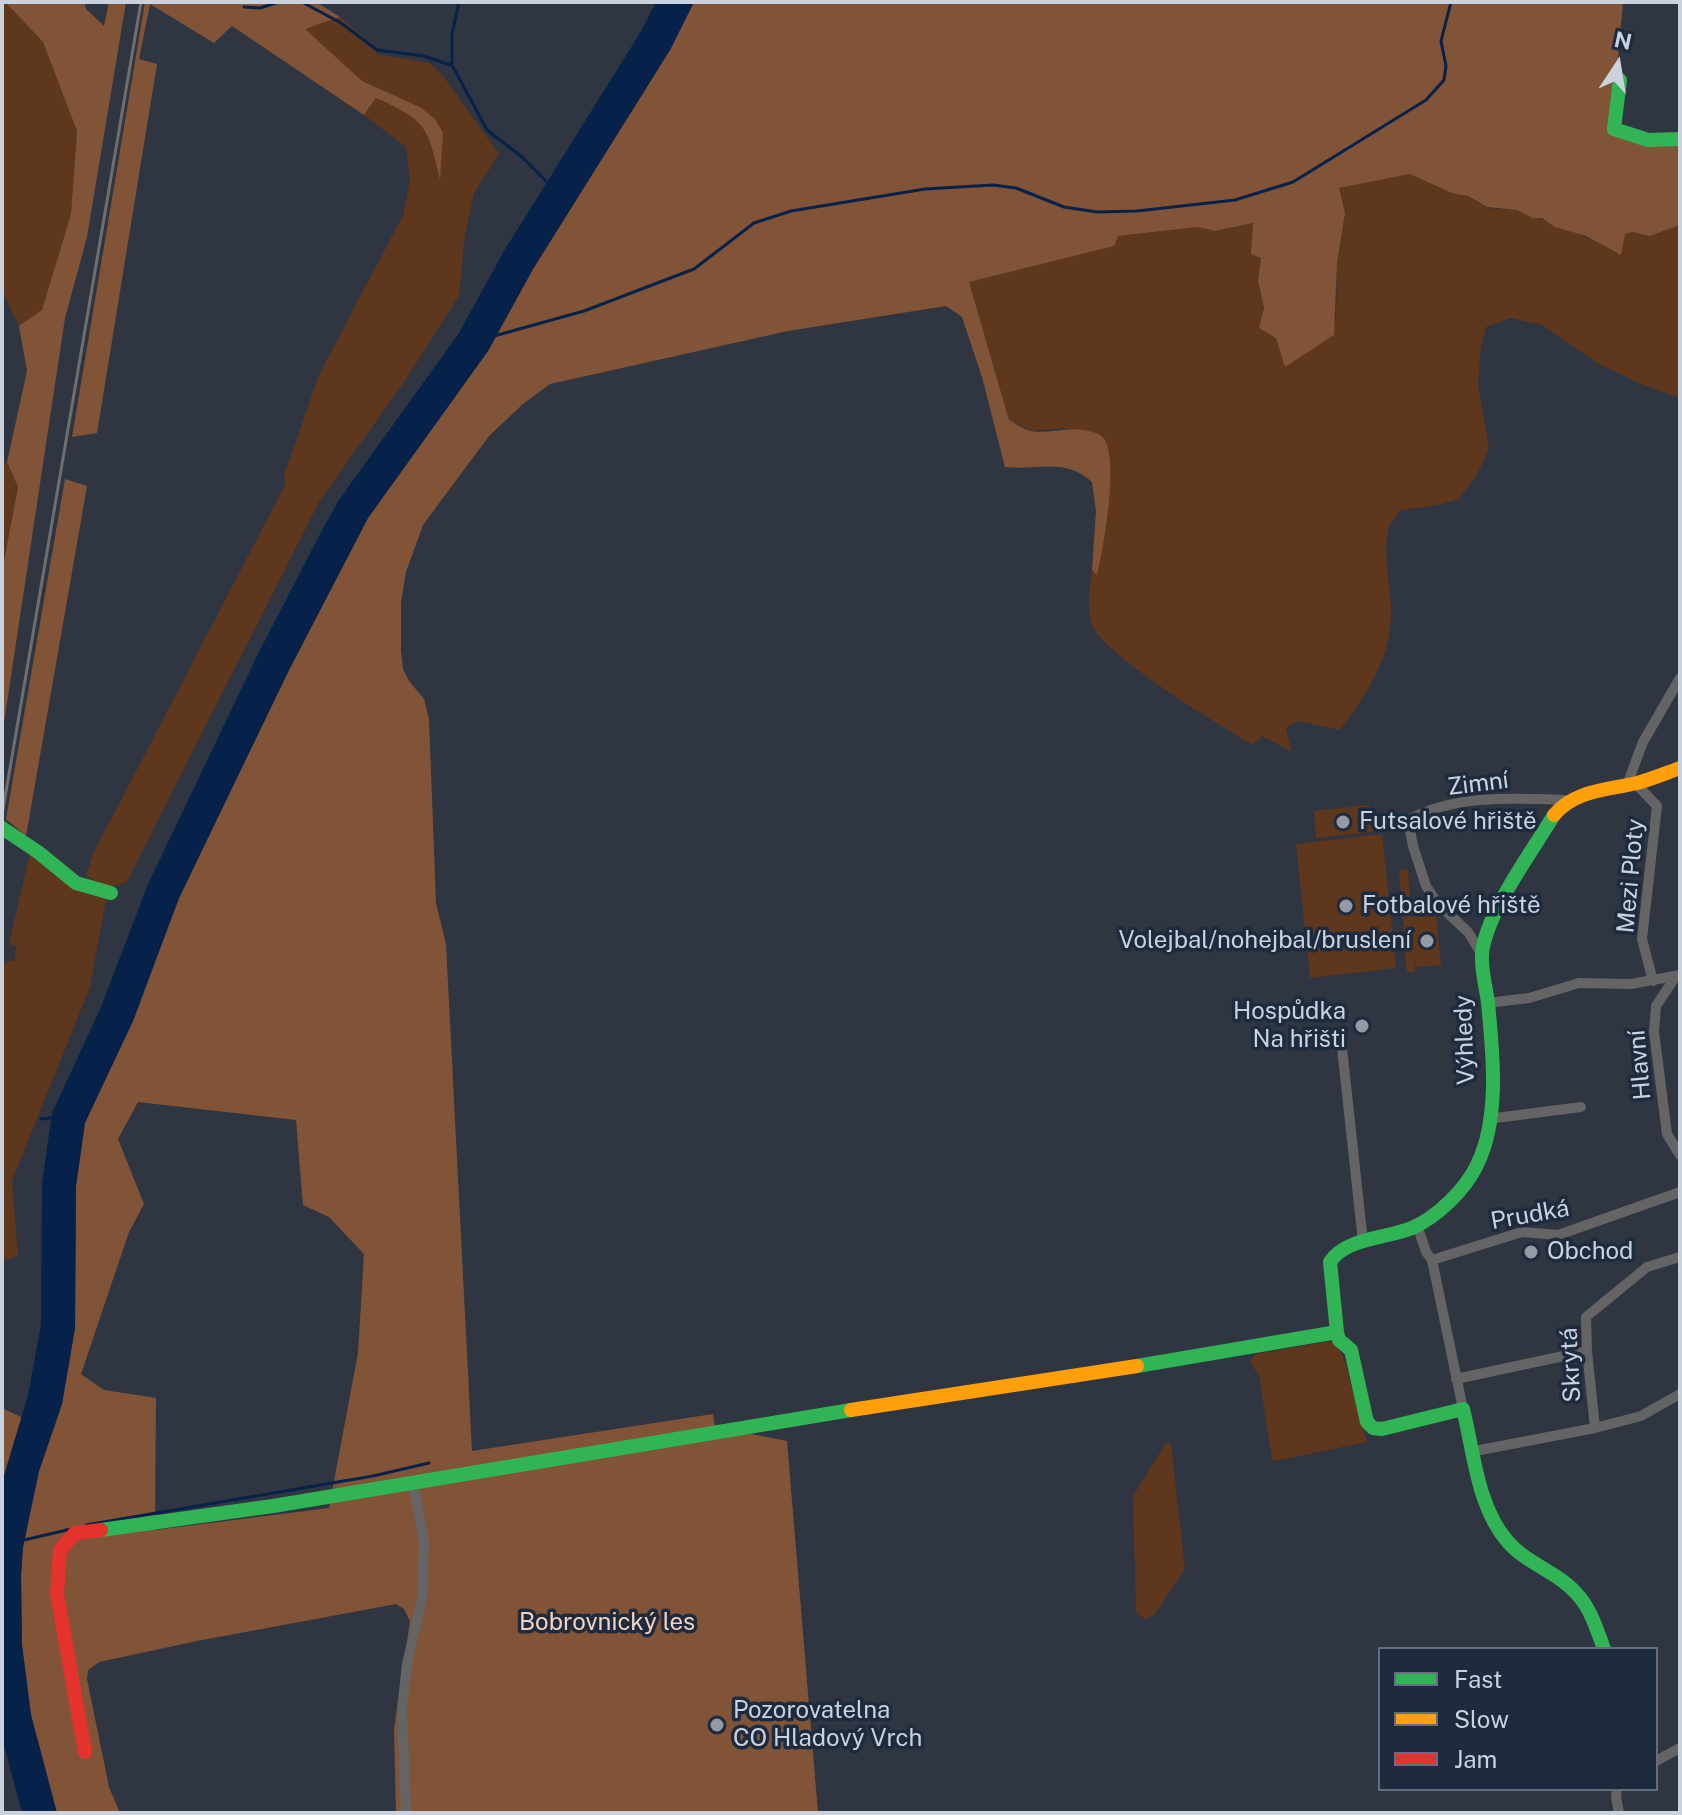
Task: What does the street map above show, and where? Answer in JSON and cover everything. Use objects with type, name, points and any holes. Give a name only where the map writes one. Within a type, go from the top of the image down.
[{"type":"street","points":[[1620,80],[1614,129],[1648,140],[1680,139]]},
{"type":"street","points":[[1631,784],[1643,742],[1680,678]]},
{"type":"street","points":[[1568,800],[1680,768]]},
{"type":"street","name":"Mezi Ploty","points":[[1631,784],[1657,806],[1642,939],[1653,981]]},
{"type":"street","name":"Zimní","points":[[1482,955],[1468,932],[1438,904],[1426,886],[1408,820],[1425,811],[1475,801],[1507,798],[1568,800]]},
{"type":"street","name":"Výhledy","points":[[1337,1332],[1330,1262],[1335,1254],[1417,1225],[1445,1204],[1472,1174],[1485,1141],[1488,1119],[1491,1042],[1482,955],[1487,930],[1543,831],[1568,800]]},
{"type":"street","points":[[2,828],[76,883],[111,893]]},
{"type":"street","points":[[1487,1003],[1529,998],[1579,983],[1606,985],[1678,976]]},
{"type":"street","name":"Hlavní","points":[[1678,976],[1656,1006],[1654,1032],[1667,1134],[1680,1155]]},
{"type":"street","points":[[1342,1048],[1363,1242]]},
{"type":"street","points":[[1488,1119],[1581,1107]]},
{"type":"street","name":"Prudká","points":[[1432,1260],[1522,1232],[1558,1235],[1680,1192]]},
{"type":"street","points":[[1417,1225],[1432,1260],[1456,1379],[1487,1507],[1510,1544],[1572,1590],[1584,1603],[1603,1647]]},
{"type":"street","name":"Skrytá","points":[[1595,1428],[1586,1320],[1589,1314],[1647,1267],[1680,1257]]},
{"type":"street","points":[[85,1752],[57,1594],[62,1546],[75,1533],[164,1523],[413,1484],[601,1450],[1044,1382],[1337,1332],[1339,1340],[1351,1350],[1367,1422],[1373,1428],[1382,1429],[1463,1409]]},
{"type":"street","points":[[1456,1379],[1587,1351]]},
{"type":"street","points":[[1475,1451],[1641,1416],[1680,1394]]},
{"type":"street","points":[[406,1813],[402,1709],[407,1664],[422,1599],[424,1541],[413,1484]]},
{"type":"street","points":[[1658,1760],[1680,1748]]},
{"type":"street","points":[[1617,1791],[1619,1813]]},
{"type":"shaded area","points":[[2,2],[43,42],[77,131],[71,214],[42,311],[19,326],[2,290]]},
{"type":"shaded area","points":[[340,17],[376,48],[376,54],[429,63],[441,73],[499,154],[474,193],[465,235],[459,296],[406,379],[319,502],[126,883],[105,887],[86,876],[93,854],[285,485],[284,475],[319,375],[403,215],[410,179],[406,147],[364,115],[376,98],[414,118],[421,125],[431,145],[439,176],[443,133],[420,107],[362,81],[304,29]]},
{"type":"shaded area","points":[[1410,173],[1470,197],[1486,207],[1520,211],[1621,254],[1624,234],[1632,232],[1650,236],[1680,225],[1680,398],[1597,363],[1542,325],[1511,318],[1486,327],[1478,385],[1489,448],[1477,475],[1459,499],[1401,510],[1390,525],[1386,545],[1391,608],[1389,634],[1381,664],[1367,691],[1340,730],[1298,721],[1286,728],[1291,751],[1262,736],[1253,745],[1140,671],[1101,638],[1092,625],[1089,605],[1092,570],[1097,574],[1109,494],[1065,428],[1031,431],[1009,420],[969,282],[1113,246],[1118,236],[1198,227],[1215,231],[1253,223],[1261,258],[1258,281],[1264,308],[1260,328],[1276,338],[1286,367],[1336,320],[1337,264],[1345,213],[1338,188]]},
{"type":"shaded area","points":[[7,462],[18,487],[2,571],[2,465]]},
{"type":"shaded area","name":"Futsalové hřiště","points":[[1369,805],[1373,832],[1316,838],[1314,811]]},
{"type":"shaded area","name":"Fotbalové hřiště","points":[[1382,834],[1396,968],[1310,978],[1296,844]]},
{"type":"shaded area","points":[[30,853],[107,894],[90,987],[12,1181],[18,1256],[2,1261],[2,976],[5,961],[14,961],[16,946],[9,944]]},
{"type":"shaded area","points":[[1408,869],[1411,917],[1436,915],[1441,965],[1416,967],[1414,952],[1415,971],[1407,973],[1399,870]]},
{"type":"shaded area","points":[[1333,1341],[1343,1356],[1367,1442],[1275,1461],[1272,1459],[1259,1376],[1250,1362],[1256,1354]]},
{"type":"shaded area","points":[[1166,1443],[1171,1444],[1185,1569],[1154,1615],[1145,1619],[1136,1612],[1133,1496]]},
{"type":"green space","points":[[5,2],[84,2],[86,9],[104,26],[109,2],[126,2],[87,237],[65,318],[2,736],[2,571],[18,487],[7,462],[27,371],[19,326],[42,310],[71,214],[77,131],[43,42]]},
{"type":"green space","points":[[145,2],[316,2],[340,17],[305,29],[362,81],[420,107],[435,119],[443,133],[440,179],[427,136],[406,113],[376,98],[364,115],[232,26],[214,43],[150,4],[139,59],[157,64],[97,433],[72,437]]},
{"type":"green space","name":"Bobrovnický les","points":[[694,2],[1623,2],[1612,125],[1680,142],[1680,225],[1650,236],[1632,232],[1625,234],[1621,255],[1586,236],[1555,227],[1542,218],[1533,218],[1517,210],[1487,207],[1468,196],[1452,193],[1410,174],[1339,188],[1345,213],[1337,264],[1334,335],[1285,367],[1276,338],[1259,328],[1264,308],[1258,281],[1261,258],[1251,254],[1253,223],[1215,231],[1198,227],[1118,236],[1114,246],[969,282],[1009,420],[1031,431],[1091,432],[1100,435],[1106,444],[1110,459],[1109,501],[1097,575],[1092,570],[1096,511],[1092,482],[1082,474],[1061,467],[1005,467],[982,377],[962,317],[946,306],[788,331],[550,384],[489,436],[423,525],[406,572],[401,602],[403,669],[424,699],[429,719],[436,903],[446,944],[472,1451],[713,1414],[715,1427],[787,1441],[818,1813],[396,1813],[394,1729],[410,1621],[404,1609],[396,1604],[99,1662],[88,1670],[87,1679],[109,1787],[120,1813],[57,1813],[31,1715],[22,1645],[21,1575],[23,1547],[39,1471],[62,1404],[75,1328],[76,1186],[85,1122],[133,1021],[179,898],[289,670],[368,518],[488,351],[533,269],[670,50]],"holes":[[[138,1102],[296,1120],[303,1205],[329,1217],[364,1254],[358,1353],[329,1508],[155,1530],[156,1398],[104,1390],[81,1374],[129,1232],[144,1204],[118,1139]]]},
{"type":"green space","points":[[65,479],[87,486],[26,836],[6,819]]},
{"type":"green space","points":[[4,1409],[25,1419],[2,1497],[2,1413]]},
{"type":"water","points":[[656,2],[694,2],[670,50],[533,269],[488,351],[368,518],[289,670],[179,898],[133,1021],[85,1123],[76,1186],[75,1328],[62,1404],[39,1471],[23,1547],[21,1575],[22,1645],[31,1715],[57,1813],[22,1813],[2,1738],[2,1482],[28,1395],[41,1325],[42,1183],[52,1113],[101,1007],[148,884],[258,654],[321,532],[339,500],[459,333],[504,251],[640,33]]},
{"type":"waterway","points":[[244,7],[260,8],[279,2]]},
{"type":"waterway","points":[[302,2],[341,23],[377,50],[424,56],[450,65]]},
{"type":"waterway","points":[[459,2],[452,34],[452,65],[487,130],[522,157],[548,183]]},
{"type":"waterway","points":[[494,336],[584,311],[694,269],[754,223],[791,211],[925,189],[993,185],[1016,188],[1064,207],[1097,212],[1137,211],[1235,200],[1293,182],[1426,100],[1444,80],[1446,66],[1441,41],[1451,2]]},
{"type":"waterway","points":[[41,1119],[52,1118]]},
{"type":"waterway","points":[[86,1525],[373,1476],[429,1463]]},
{"type":"waterway","points":[[24,1540],[71,1529]]},
{"type":"railway","points":[[2,815],[141,2]]},
{"type":"traffic: fast","points":[[1620,80],[1614,129],[1648,140],[1680,139]]},
{"type":"traffic: fast","points":[[1554,815],[1500,903],[1485,939],[1482,961],[1490,1023],[1493,1086],[1489,1127],[1477,1165],[1458,1193],[1431,1217],[1412,1228],[1356,1243],[1330,1262],[1337,1332],[1339,1340],[1351,1350],[1367,1422],[1373,1428],[1382,1429],[1463,1409],[1483,1496],[1498,1528],[1516,1550],[1577,1594],[1590,1613],[1603,1647]]},
{"type":"traffic: fast","points":[[2,828],[76,883],[111,893]]},
{"type":"traffic: fast","points":[[1137,1366],[1337,1332]]},
{"type":"traffic: fast","points":[[101,1530],[273,1506],[851,1410]]},
{"type":"traffic: slow","points":[[1554,815],[1582,796],[1637,783],[1680,768]]},
{"type":"traffic: slow","points":[[851,1410],[1137,1366]]},
{"type":"traffic: jam","points":[[85,1752],[57,1594],[60,1550],[75,1533],[101,1530]]},
{"type":"place","name":"Futsalové hřiště","points":[[1343,822]]},
{"type":"place","name":"Fotbalové hřiště","points":[[1346,906]]},
{"type":"place","name":"Volejbal/nohejbal/bruslení","points":[[1427,941]]},
{"type":"place","name":"Hospůdka Na hřišti","points":[[1362,1026]]},
{"type":"place","name":"Obchod","points":[[1531,1252]]},
{"type":"place","name":"Pozorovatelna CO Hladový Vrch","points":[[717,1725]]}]
